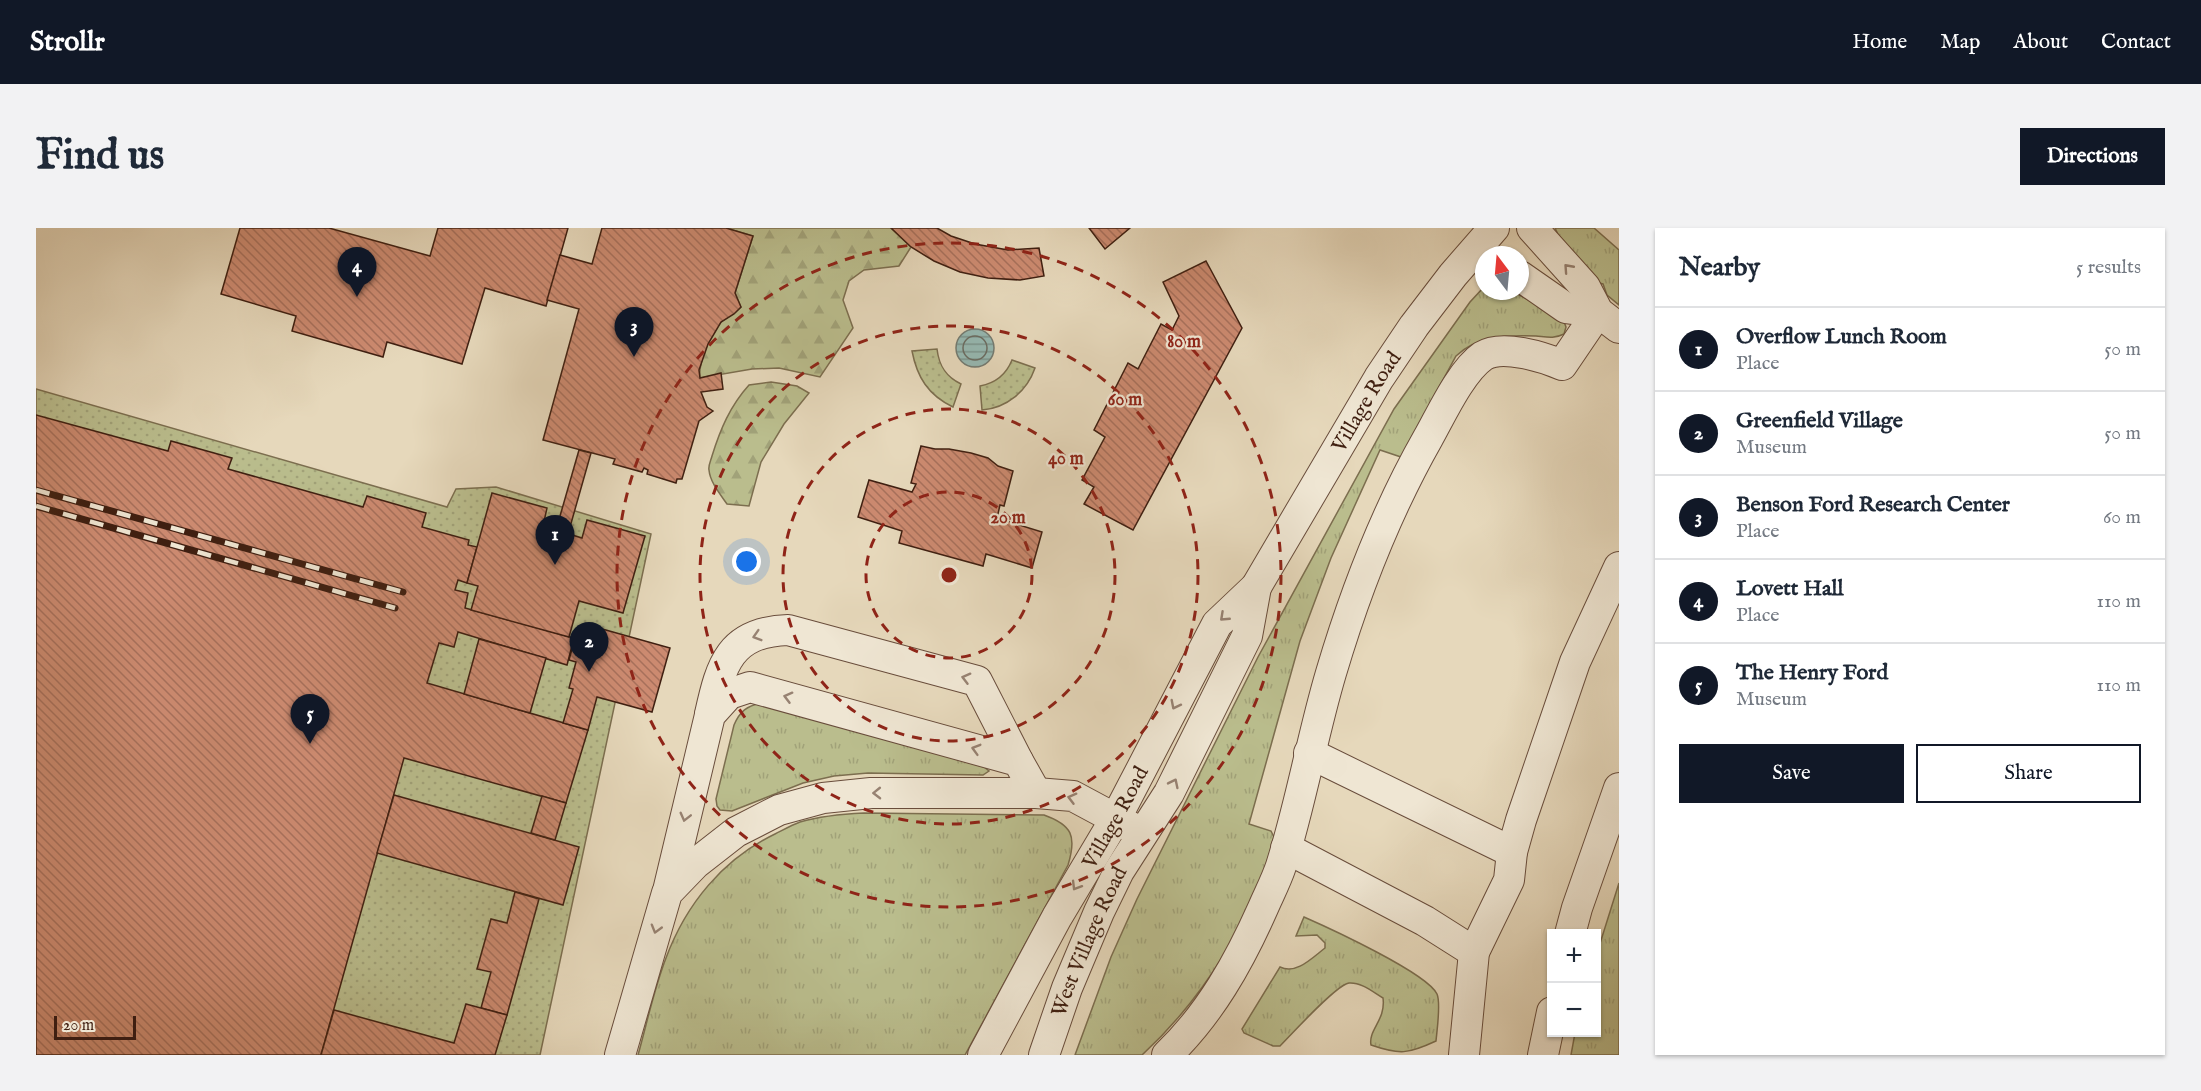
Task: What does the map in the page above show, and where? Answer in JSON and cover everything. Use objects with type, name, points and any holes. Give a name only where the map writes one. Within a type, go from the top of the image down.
[{"type":"street","points":[[1532,228],[1585,287],[1608,320]]},
{"type":"street","name":"Village Road","points":[[983,1055],[1057,917],[1116,818],[1217,624],[1256,587],[1379,378],[1414,326],[1488,242]]},
{"type":"street","points":[[1529,282],[1566,308],[1608,320]]},
{"type":"street","points":[[1167,1055],[1222,990],[1257,923],[1280,869],[1330,673],[1356,596],[1390,514],[1420,451],[1451,397],[1473,363],[1486,354],[1505,351],[1542,357],[1562,365],[1608,320]]},
{"type":"street","points":[[1464,1055],[1474,952],[1509,880],[1512,852],[1546,742],[1575,662],[1619,567]]},
{"type":"street","name":"Village Road","points":[[1143,833],[1169,793],[1247,636],[1256,587]]},
{"type":"street","points":[[620,1055],[667,892],[716,687],[733,651],[746,639],[789,630],[977,681],[1035,793]]},
{"type":"street","points":[[710,715],[729,694],[750,687],[1018,761]]},
{"type":"street","points":[[1309,753],[1512,852]]},
{"type":"street","points":[[1571,929],[1619,788]]},
{"type":"street","points":[[667,892],[694,864],[736,832],[779,810],[823,798],[871,793],[1035,793],[1073,796],[1143,833]]},
{"type":"street","name":"West Village Road","points":[[1044,1055],[1067,988],[1099,912],[1119,871],[1143,833]]},
{"type":"street","points":[[1286,848],[1425,921],[1474,952]]},
{"type":"street","points":[[1543,1055],[1547,1034]]},
{"type":"green space","points":[[726,228],[891,228],[911,247],[899,266],[864,270],[849,281],[843,300],[853,328],[820,377],[779,368],[752,369],[700,378],[703,356],[714,332],[722,321],[741,307],[735,293],[753,236]]},
{"type":"green space","points":[[1555,228],[1594,228],[1619,250],[1619,305],[1607,295],[1603,284],[1599,283],[1563,245]]},
{"type":"green space","points":[[1475,297],[1475,300],[1528,300],[1563,319],[1566,327],[1564,334],[1554,337],[1493,338],[1465,349],[1456,356],[1401,457],[1380,450],[1331,558],[1300,641],[1249,824],[1271,831],[1274,837],[1254,897],[1240,927],[1206,982],[1165,1033],[1142,1055],[1075,1055],[1111,957],[1137,899],[1258,657],[1394,409]]},
{"type":"green space","points":[[937,349],[939,361],[944,370],[961,384],[953,407],[930,391],[917,369],[912,351]]},
{"type":"green space","points":[[1012,360],[1035,368],[1027,384],[1008,402],[982,410],[980,386],[1000,378]]},
{"type":"green space","points":[[771,382],[797,386],[809,393],[784,424],[761,462],[749,506],[727,504],[713,483],[709,470],[718,437],[731,410],[749,385]]},
{"type":"green space","points":[[36,389],[447,507],[456,489],[496,487],[651,534],[540,1055],[36,1055]]},
{"type":"green space","points":[[761,703],[984,767],[989,771],[983,775],[868,773],[834,776],[803,783],[732,811],[720,810],[716,799],[734,725],[744,710]]},
{"type":"green space","points":[[864,813],[1044,815],[1061,823],[1070,833],[1072,846],[1068,865],[965,1055],[638,1055],[654,994],[674,938],[684,919],[708,885],[739,856],[756,844],[800,822]]},
{"type":"green space","points":[[1619,883],[1619,1055],[1571,1055],[1574,1037],[1601,1037],[1601,940]]},
{"type":"green space","points":[[1304,917],[1397,963],[1429,985],[1437,994],[1439,1004],[1436,1041],[1404,1052],[1371,1045],[1372,1034],[1382,1013],[1383,998],[1353,983],[1335,992],[1280,1046],[1273,1046],[1244,1033],[1242,1029],[1280,967],[1292,969],[1298,967],[1325,948],[1325,943],[1317,935],[1296,936]]},
{"type":"water","points":[[975,329],[988,335],[994,348],[988,361],[975,367],[962,361],[956,348],[962,335]]},
{"type":"building","points":[[240,228],[329,228],[430,256],[438,228],[568,228],[546,306],[485,288],[462,364],[387,342],[383,357],[292,331],[296,316],[221,294]]},
{"type":"building","points":[[602,228],[726,228],[753,236],[735,293],[741,307],[721,322],[708,344],[699,370],[700,378],[721,373],[723,389],[701,392],[707,407],[713,411],[699,421],[682,479],[677,479],[676,483],[647,474],[648,470],[644,468],[642,472],[613,464],[615,459],[543,440],[579,309],[547,300],[560,255],[592,264]]},
{"type":"building","points":[[891,228],[937,228],[951,236],[975,244],[1008,250],[1039,248],[1044,276],[1020,280],[988,278],[960,272],[934,261],[911,247]]},
{"type":"building","points":[[1089,228],[1130,228],[1105,249]]},
{"type":"building","points":[[1206,261],[1242,328],[1133,530],[1084,504],[1094,487],[1082,480],[1105,437],[1094,430],[1128,363],[1138,369],[1161,324],[1172,330],[1179,316],[1163,282]]},
{"type":"building","points":[[36,415],[168,451],[171,441],[232,458],[228,469],[363,507],[367,496],[426,513],[422,527],[469,540],[468,545],[477,547],[467,583],[458,580],[455,590],[468,593],[465,608],[574,638],[567,665],[458,632],[454,647],[439,643],[427,683],[588,730],[566,803],[404,758],[321,1055],[36,1055]]},
{"type":"building","points":[[921,446],[971,453],[988,458],[998,466],[1013,471],[1004,506],[1000,505],[997,518],[1042,532],[1032,568],[986,554],[983,566],[899,543],[902,531],[858,517],[869,480],[912,492],[916,484],[911,483]]},
{"type":"building","points":[[579,450],[591,453],[568,534],[556,530]]},
{"type":"building","points":[[492,493],[547,508],[543,526],[582,538],[587,520],[645,536],[623,613],[579,601],[569,637],[471,610],[478,586],[467,583]]},
{"type":"building","points":[[588,625],[670,648],[652,712],[597,697],[588,730],[563,723],[573,689],[569,688],[576,662],[569,660],[573,645],[582,647]]},
{"type":"building","points":[[479,639],[546,658],[530,713],[464,694]]},
{"type":"building","points":[[394,795],[579,847],[563,905],[377,853]]},
{"type":"building","points":[[542,796],[566,803],[555,840],[531,833]]},
{"type":"building","points":[[515,892],[539,899],[507,1015],[481,1008],[491,972],[477,969],[491,919],[507,923]]},
{"type":"building","points":[[466,1004],[507,1015],[495,1055],[321,1055],[334,1010],[454,1043]]},
{"type":"railway","points":[[36,490],[403,592]]},
{"type":"railway","points":[[36,506],[395,608]]},
{"type":"place","name":"Lovett Hall","points":[[357,297]]},
{"type":"place","name":"Benson Ford Research Center","points":[[634,357]]},
{"type":"place","name":"Overflow Lunch Room","points":[[555,565]]},
{"type":"place","name":"Greenfield Village","points":[[589,672]]},
{"type":"place","name":"The Henry Ford","points":[[310,744]]}]
